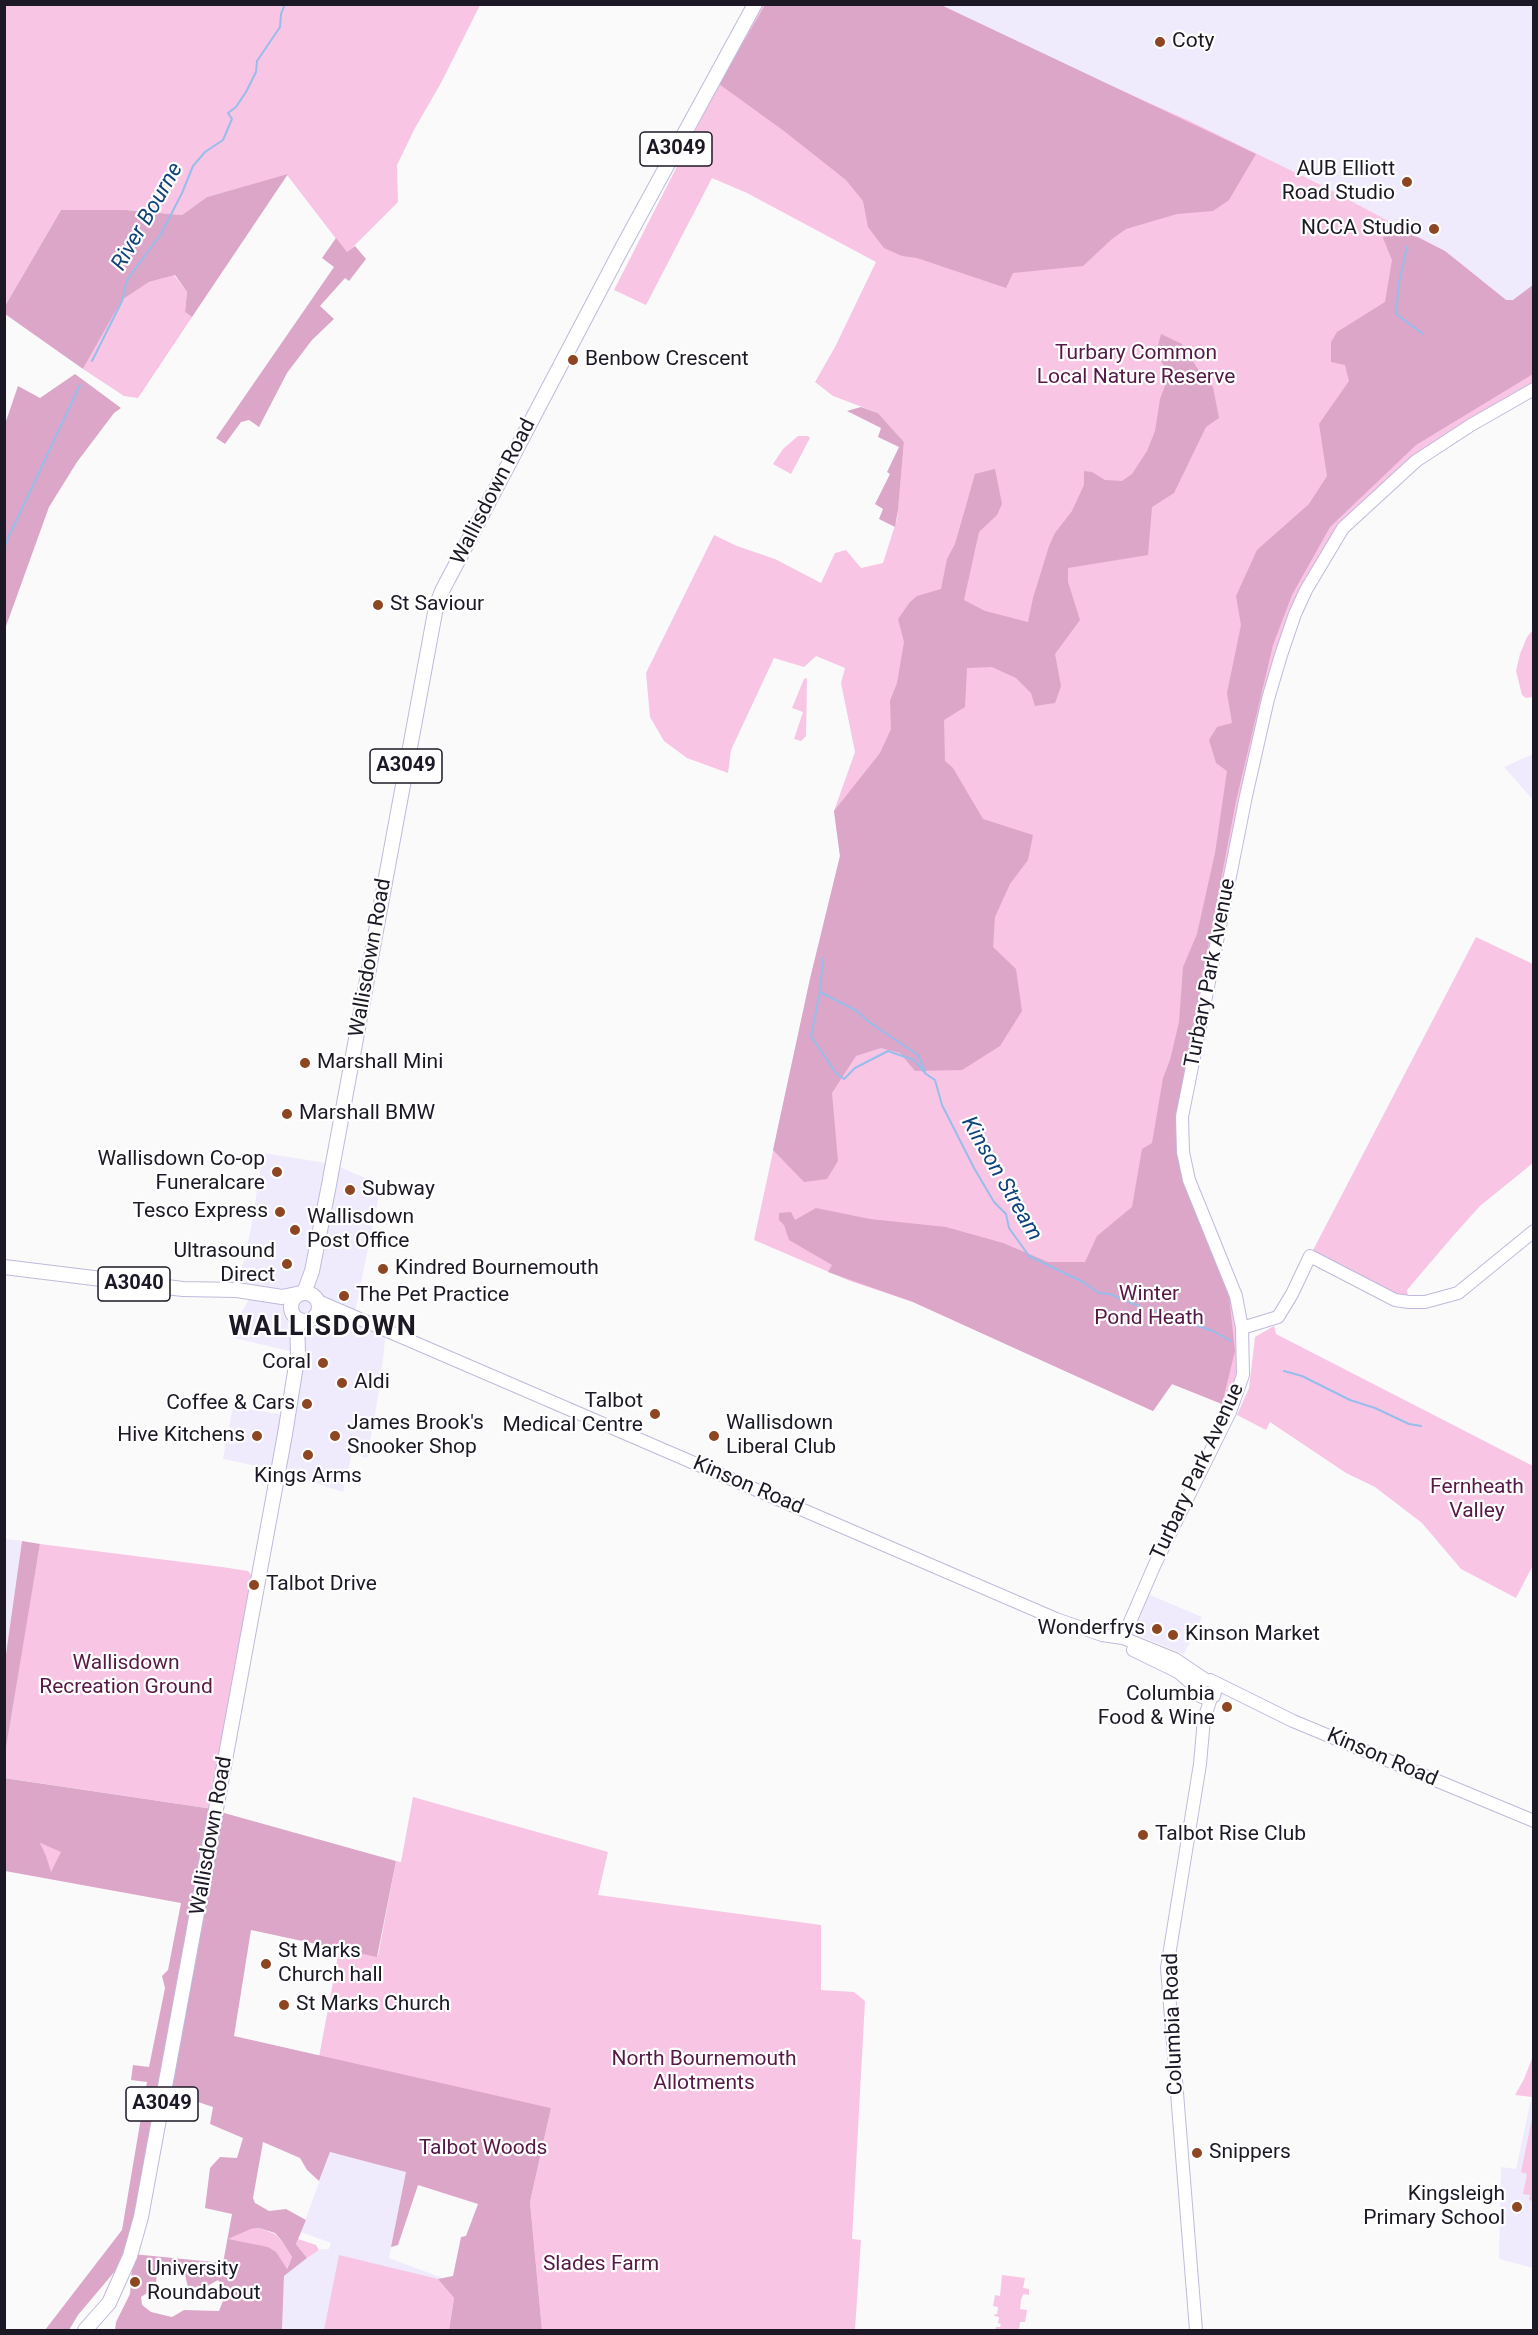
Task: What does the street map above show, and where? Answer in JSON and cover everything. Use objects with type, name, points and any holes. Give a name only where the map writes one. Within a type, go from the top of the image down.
[{"type":"main road","name":"Wallisdown Road","points":[[96,2331],[102,2312],[123,2272],[141,2217],[201,1899],[298,1353],[311,1303],[312,1271],[436,607],[617,258],[755,4]]},
{"type":"main road","name":"A3040","points":[[4,1267],[153,1286],[237,1290],[289,1297],[311,1303]]},
{"type":"main road","name":"A3040","points":[[264,1294],[295,1317]]},
{"type":"main road","points":[[294,1298],[311,1303],[304,1321],[295,1317],[291,1305],[294,1298]]},
{"type":"main road","name":"Wallisdown Road","points":[[295,1317],[298,1353]]},
{"type":"main road","name":"Wallisdown Road","points":[[85,2331],[102,2312]]},
{"type":"street","name":"Turbary Park Avenue","points":[[1123,1638],[1155,1564],[1232,1408],[1243,1375],[1242,1328],[1236,1296],[1188,1180],[1183,1152],[1182,1117],[1246,796],[1268,699],[1281,655],[1306,590],[1343,528],[1416,461],[1533,389]]},
{"type":"street","points":[[1242,1328],[1278,1317],[1310,1256],[1395,1300],[1425,1302],[1458,1293],[1533,1231]]},
{"type":"street","name":"Kinson Road","points":[[311,1303],[343,1312],[1056,1618],[1102,1635],[1123,1638],[1175,1659],[1207,1690],[1231,1692],[1293,1721],[1533,1821]]},
{"type":"street","name":"Columbia Road","points":[[1196,2331],[1167,1968],[1200,1764],[1207,1690]]},
{"type":"shaded area","points":[[941,5],[1533,5],[1533,285],[1513,301],[1506,300],[1485,286],[1445,251],[1323,186]]},
{"type":"shaded area","points":[[1533,754],[1533,800],[1504,767]]},
{"type":"shaded area","points":[[263,1153],[333,1164],[381,1185],[354,1317],[386,1331],[380,1386],[367,1458],[352,1453],[343,1492],[277,1470],[223,1459],[233,1406],[288,1416],[298,1353],[234,1338],[239,1317],[253,1292],[237,1290],[251,1228]]},
{"type":"shaded area","points":[[5,1539],[22,1541],[5,1661]]},
{"type":"shaded area","points":[[1143,1592],[1202,1617],[1184,1654],[1142,1637],[1123,1638]]},
{"type":"shaded area","name":"Kingsleigh Primary School","points":[[1533,2090],[1533,2268],[1499,2259],[1501,2167],[1516,2169]]},
{"type":"shaded area","points":[[330,2152],[407,2172],[389,2258],[440,2277],[449,2283],[449,2330],[282,2330],[284,2276],[315,2252],[329,2249],[331,2243],[301,2232]]},
{"type":"green space","name":"Turbary Common Local Nature Reserve","points":[[764,4],[941,5],[1323,186],[1445,251],[1506,300],[1513,300],[1533,285],[1533,389],[1471,425],[1366,505],[1317,569],[1281,655],[1182,1117],[1183,1152],[1236,1296],[1243,1375],[1232,1408],[1172,1384],[1153,1411],[913,1302],[850,1281],[754,1240],[810,979],[840,856],[834,811],[855,752],[841,683],[845,668],[816,656],[804,667],[774,658],[731,750],[728,773],[687,758],[664,741],[650,717],[646,673],[714,535],[737,546],[775,559],[821,583],[835,553],[846,550],[861,568],[883,563],[897,519],[904,442],[878,413],[833,396],[815,382],[835,347],[876,262],[747,193],[712,178],[646,305],[614,290],[719,84]]},
{"type":"green space","points":[[5,5],[480,5],[397,165],[398,202],[347,253],[287,175],[207,197],[182,215],[126,210],[61,210],[5,306]]},
{"type":"green space","points":[[765,5],[941,5],[1256,154],[1229,200],[1213,211],[1177,214],[1126,229],[1083,266],[1013,273],[1006,288],[917,258],[902,256],[884,248],[868,227],[863,201],[846,180],[719,84]]},
{"type":"green space","points":[[288,174],[192,317],[185,312],[187,292],[175,275],[149,282],[122,300],[83,369],[5,314],[5,306],[61,210],[126,210],[182,215],[207,197]]},
{"type":"green space","name":"Winter Pond Heath","points":[[1391,224],[1445,251],[1506,300],[1513,300],[1533,285],[1533,374],[1416,445],[1330,527],[1292,595],[1273,645],[1236,801],[1176,1116],[1178,1155],[1229,1296],[1235,1351],[1222,1404],[1172,1384],[1153,1411],[913,1302],[828,1272],[832,1265],[789,1240],[784,1225],[779,1220],[779,1213],[791,1212],[795,1220],[816,1208],[870,1219],[946,1227],[1003,1243],[1048,1262],[1085,1262],[1097,1236],[1132,1207],[1142,1149],[1152,1143],[1163,1078],[1179,1022],[1183,967],[1197,934],[1215,853],[1227,771],[1216,763],[1209,740],[1217,727],[1232,723],[1227,693],[1241,625],[1236,596],[1257,550],[1309,504],[1327,476],[1319,424],[1349,381],[1345,365],[1331,362],[1331,342],[1337,332],[1385,302],[1392,260],[1383,238]]},
{"type":"green space","points":[[336,238],[347,252],[355,246],[366,259],[349,281],[345,278],[320,306],[334,319],[312,340],[287,373],[259,427],[249,420],[241,422],[225,444],[216,438],[334,267],[322,258]]},
{"type":"green space","points":[[174,275],[187,292],[185,312],[192,317],[138,398],[124,396],[83,369],[122,300],[149,282]]},
{"type":"green space","points":[[1161,334],[1182,344],[1199,371],[1213,387],[1219,418],[1206,427],[1174,493],[1152,507],[1148,555],[1068,568],[1068,582],[1080,620],[1055,654],[1061,686],[1055,703],[1035,706],[1031,693],[1016,678],[992,667],[967,668],[965,707],[944,720],[945,761],[953,768],[983,819],[1033,835],[1028,860],[1010,884],[995,917],[993,947],[1016,969],[1022,1011],[1000,1046],[962,1070],[915,1071],[900,1053],[881,1048],[856,1056],[832,1093],[838,1161],[827,1179],[804,1182],[773,1150],[810,979],[840,856],[834,811],[880,753],[891,729],[890,701],[897,683],[904,642],[898,619],[917,596],[941,589],[947,559],[955,544],[975,474],[995,469],[1002,504],[997,515],[979,532],[964,600],[985,611],[1028,622],[1049,546],[1055,533],[1072,511],[1084,485],[1084,471],[1092,472],[1105,480],[1122,481],[1132,474],[1147,451],[1155,431],[1160,399],[1168,378],[1157,349]]},
{"type":"green space","points":[[75,374],[121,408],[114,413],[77,462],[49,507],[5,629],[5,424],[18,386],[40,398]]},
{"type":"green space","points":[[861,407],[878,413],[904,442],[895,527],[879,519],[883,509],[875,504],[890,474],[887,472],[899,447],[878,437],[881,428],[847,411]]},
{"type":"green space","points":[[798,436],[810,438],[791,474],[773,464],[783,449]]},
{"type":"green space","points":[[1533,630],[1533,697],[1526,698],[1522,695],[1516,671],[1527,637]]},
{"type":"green space","points":[[807,678],[806,736],[801,741],[794,739],[803,712],[792,708],[804,679]]},
{"type":"green space","points":[[1476,937],[1533,964],[1533,1163],[1480,1206],[1453,1236],[1407,1290],[1409,1302],[1310,1256]]},
{"type":"green space","name":"Fernheath Valley","points":[[1274,1326],[1276,1334],[1533,1466],[1533,1565],[1516,1598],[1461,1569],[1422,1523],[1375,1487],[1346,1473],[1270,1422],[1266,1430],[1237,1415],[1249,1388],[1255,1337]]},
{"type":"green space","points":[[22,1541],[40,1544],[5,1753],[5,1661]]},
{"type":"green space","name":"Wallisdown Recreation Ground","points":[[40,1544],[222,1567],[248,1571],[251,1575],[213,1809],[5,1778],[5,1747]]},
{"type":"green space","points":[[4,1778],[213,1809],[138,2215],[121,2264],[78,2315],[69,2330],[45,2330],[122,2230],[147,2082],[131,2080],[133,2065],[149,2067],[165,1988],[162,1976],[168,1970],[181,1903],[5,1871]],"holes":[[[40,1843],[61,1852],[51,1872]]]},
{"type":"green space","points":[[413,1797],[608,1852],[598,1895],[821,1925],[821,1990],[854,1992],[865,2001],[852,2239],[861,2240],[855,2330],[542,2330],[530,2202],[551,2108],[319,2057],[339,1950],[378,1956],[396,1861],[401,1862]]},
{"type":"green space","name":"Talbot Woods","points":[[217,1811],[396,1861],[377,1957],[251,1930],[234,2036],[551,2108],[530,2202],[542,2330],[449,2330],[454,2298],[438,2279],[453,2276],[461,2237],[466,2236],[478,2204],[418,2185],[398,2245],[391,2247],[406,2172],[330,2152],[319,2181],[307,2170],[300,2158],[263,2142],[253,2198],[255,2203],[269,2211],[286,2209],[306,2220],[296,2244],[307,2258],[284,2276],[282,2330],[115,2330],[116,2322],[130,2294],[133,2254],[223,2263],[232,2214],[205,2208],[210,2168],[220,2157],[237,2158],[243,2138],[210,2124],[213,2107],[165,2091]],"holes":[[[259,2228],[275,2233],[282,2241],[292,2257],[287,2269],[276,2252],[268,2247],[228,2239]],[[157,2268],[185,2275],[188,2287],[204,2288],[218,2280],[226,2293],[219,2311],[184,2310],[172,2317],[151,2312],[142,2305],[141,2297],[156,2287]]]},
{"type":"green space","points":[[40,1843],[62,1852],[51,1873]]},
{"type":"green space","points":[[1533,2056],[1532,2097],[1515,2095],[1524,2079]]},
{"type":"green space","points":[[1533,2114],[1533,2201],[1529,2200],[1530,2195],[1523,2194],[1527,2174],[1521,2172]]},
{"type":"green space","points":[[259,2228],[275,2234],[282,2241],[292,2257],[286,2270],[227,2239]]},
{"type":"green space","points":[[298,2239],[316,2245],[319,2250],[307,2258],[296,2244]]},
{"type":"green space","points":[[339,2255],[438,2279],[454,2298],[449,2330],[324,2330]]},
{"type":"green space","points":[[1002,2275],[1025,2278],[1023,2288],[1029,2289],[1029,2295],[1023,2294],[1021,2300],[1020,2309],[1027,2310],[1025,2322],[1020,2322],[1019,2330],[995,2330],[1001,2324],[998,2323],[999,2317],[994,2316],[997,2314],[998,2307],[993,2306],[995,2295],[1000,2296]]},
{"type":"waterway","name":"River Bourne","points":[[92,361],[122,301],[127,280],[161,234],[193,166],[205,152],[223,140],[232,119],[228,113],[236,107],[246,92],[256,72],[257,61],[280,27],[285,4]]},
{"type":"waterway","points":[[1407,247],[1399,282],[1396,314],[1423,334]]},
{"type":"waterway","name":"River Bourne","points":[[4,547],[80,385]]},
{"type":"waterway","name":"Kinson Stream","points":[[823,958],[820,992],[811,1036],[836,1073],[844,1079],[855,1068],[888,1051],[914,1060],[926,1074],[935,1080],[942,1105],[974,1168],[994,1202],[1006,1214],[1009,1228],[1029,1256],[1083,1282],[1099,1293],[1110,1294],[1139,1306]]},
{"type":"waterway","name":"Kinson Stream","points":[[820,992],[857,1011],[869,1022],[918,1055],[925,1072]]},
{"type":"waterway","name":"Kinson Stream","points":[[1148,1309],[1213,1331],[1231,1341]]},
{"type":"waterway","name":"Kinson Stream","points":[[1284,1371],[1302,1376],[1350,1400],[1375,1408],[1409,1424],[1421,1426]]},
{"type":"place","name":"Coty","points":[[1160,42]]},
{"type":"place","name":"AUB Elliott Road Studio","points":[[1407,182]]},
{"type":"place","name":"NCCA Studio","points":[[1434,229]]},
{"type":"place","name":"Benbow Crescent","points":[[573,360]]},
{"type":"place","name":"St Saviour","points":[[378,605]]},
{"type":"place","name":"Marshall Mini","points":[[305,1063]]},
{"type":"place","name":"Marshall BMW","points":[[287,1114]]},
{"type":"place","name":"Wallisdown Co-op Funeralcare","points":[[277,1172]]},
{"type":"place","name":"Subway","points":[[350,1190]]},
{"type":"place","name":"Tesco Express","points":[[280,1212]]},
{"type":"place","name":"Wallisdown Post Office","points":[[295,1230]]},
{"type":"place","name":"Ultrasound Direct","points":[[287,1264]]},
{"type":"place","name":"Kindred Bournemouth","points":[[383,1269]]},
{"type":"place","name":"The Pet Practice","points":[[344,1296]]},
{"type":"place","name":"Coral","points":[[323,1363]]},
{"type":"place","name":"Aldi","points":[[342,1383]]},
{"type":"place","name":"Coffee & Cars","points":[[307,1404]]},
{"type":"place","name":"Talbot Medical Centre","points":[[655,1414]]},
{"type":"place","name":"Hive Kitchens","points":[[257,1436]]},
{"type":"place","name":"James Brook's Snooker Shop","points":[[335,1436]]},
{"type":"place","name":"Wallisdown Liberal Club","points":[[714,1436]]},
{"type":"place","name":"Kings Arms","points":[[308,1455]]},
{"type":"place","name":"Talbot Drive","points":[[254,1585]]},
{"type":"place","name":"Wonderfrys","points":[[1157,1629]]},
{"type":"place","name":"Kinson Market","points":[[1173,1635]]},
{"type":"place","name":"Columbia Food & Wine","points":[[1227,1707]]},
{"type":"place","name":"Talbot Rise Club","points":[[1143,1835]]},
{"type":"place","name":"St Marks Church hall","points":[[266,1964]]},
{"type":"place","name":"St Marks Church","points":[[284,2005]]},
{"type":"place","name":"Snippers","points":[[1197,2153]]},
{"type":"place","name":"Kingsleigh Primary School","points":[[1517,2207]]},
{"type":"place","name":"University Roundabout","points":[[135,2282]]},
{"type":"district","name":"WALLISDOWN","points":[[323,1328]]},
{"type":"park label","name":"North Bournemouth Allotments","points":[[704,2072]]},
{"type":"park label","name":"Slades Farm","points":[[601,2265]]}]
